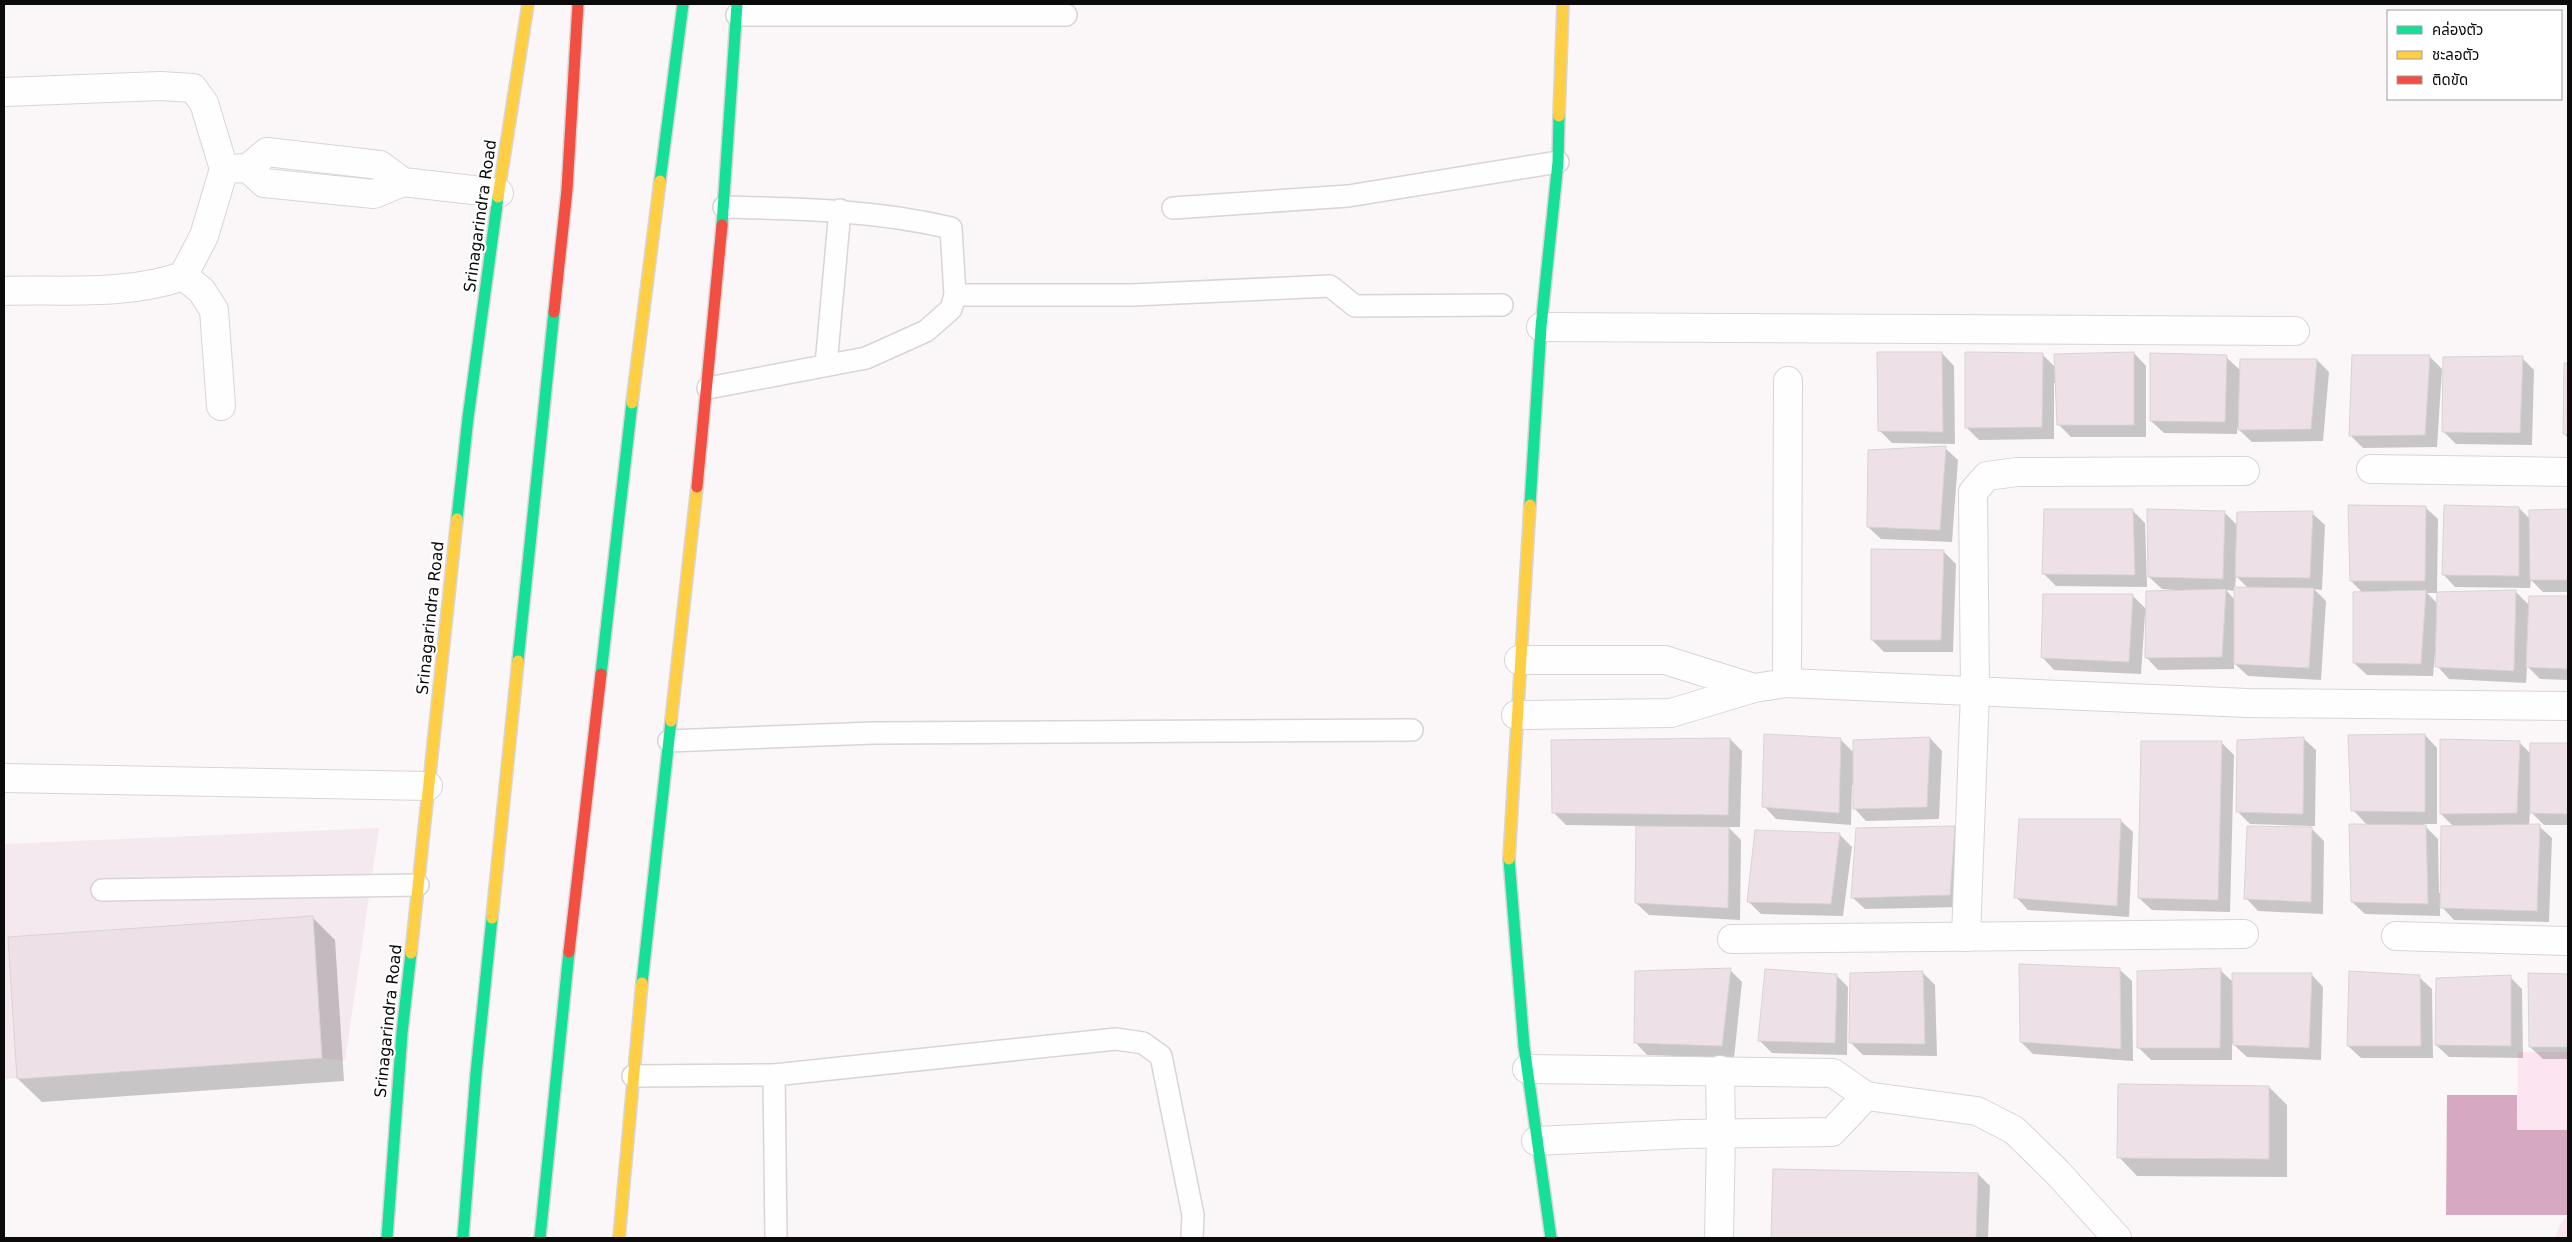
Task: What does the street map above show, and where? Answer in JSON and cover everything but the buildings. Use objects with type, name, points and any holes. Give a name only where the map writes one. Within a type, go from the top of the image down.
[{"type":"main road","name":"Srinagarindra Road","points":[[387,1238],[401,1043],[468,418],[499,193],[528,4]]},
{"type":"main road","points":[[463,1238],[478,1055],[567,190],[578,4]]},
{"type":"main road","points":[[540,1238],[554,1083],[635,376],[683,4]]},
{"type":"main road","points":[[1551,1238],[1526,1069],[1512,937],[1509,852],[1519,660],[1541,327],[1558,162],[1563,4]]},
{"type":"main road","points":[[619,1238],[633,1076],[668,741],[708,388],[724,207],[737,9]]},
{"type":"street","points":[[4,92],[161,86],[193,88],[204,103],[236,169]]},
{"type":"street","points":[[4,291],[127,288],[170,281],[183,276],[236,169],[267,152],[380,165],[403,182],[499,193]]},
{"type":"street","points":[[183,276],[201,290],[214,310],[221,406]]},
{"type":"street","points":[[1541,327],[2295,331]]},
{"type":"street","points":[[1787,683],[1788,381]]},
{"type":"street","points":[[2371,469],[2568,472]]},
{"type":"street","points":[[1966,937],[1975,691],[1973,492],[1987,476],[2018,472],[2245,470]]},
{"type":"street","points":[[1519,660],[1666,660],[1754,688]]},
{"type":"street","points":[[1516,715],[1671,713],[1754,688],[1787,683],[2247,703],[2568,706]]},
{"type":"street","points":[[4,778],[428,786]]},
{"type":"street","points":[[1732,939],[2244,934]]},
{"type":"street","points":[[2396,936],[2568,941]]},
{"type":"street","points":[[1526,1069],[1720,1070],[1833,1074],[1866,1096],[1977,1111],[2014,1130],[2057,1172],[2117,1238]]},
{"type":"street","points":[[1719,1238],[1720,1070]]},
{"type":"street","points":[[1536,1141],[1721,1133],[1832,1132],[1866,1096]]},
{"type":"lane","points":[[737,9],[1066,15]]},
{"type":"lane","points":[[1173,208],[1348,196],[1558,162]]},
{"type":"lane","points":[[708,388],[866,358],[926,331],[951,309],[955,295],[952,228],[918,220],[840,210],[724,207]]},
{"type":"lane","points":[[826,365],[840,210]]},
{"type":"lane","points":[[955,295],[1132,295],[1330,286],[1354,306],[1502,305]]},
{"type":"lane","points":[[668,741],[873,733],[1412,730]]},
{"type":"lane","points":[[102,890],[418,885]]},
{"type":"lane","points":[[633,1076],[774,1075],[1116,1039],[1143,1043],[1161,1056],[1192,1215],[1192,1238]]},
{"type":"lane","points":[[774,1075],[776,1238]]},
{"type":"shaded area","points":[[379,828],[345,1061],[322,1058],[4,1079],[4,844]]},
{"type":"shaded area","points":[[2518,1052],[2568,1052],[2568,1130],[2517,1130]]},
{"type":"shaded area","points":[[2447,1095],[2517,1095],[2517,1130],[2568,1130],[2568,1215],[2446,1215]]},
{"type":"shaded area","points":[[2568,1215],[2568,1238],[2555,1238],[2560,1224]]},
{"type":"traffic: fast","points":[[660,181],[683,4]]},
{"type":"traffic: fast","points":[[722,225],[737,4]]},
{"type":"traffic: fast","points":[[1530,505],[1541,327],[1558,162],[1559,116]]},
{"type":"traffic: fast","points":[[457,519],[468,418],[498,197]]},
{"type":"traffic: fast","points":[[518,661],[554,312]]},
{"type":"traffic: fast","points":[[601,674],[632,403]]},
{"type":"traffic: fast","points":[[642,983],[671,721]]},
{"type":"traffic: fast","points":[[1509,859],[1524,1046],[1551,1238]]},
{"type":"traffic: fast","points":[[463,1238],[476,1074],[492,918]]},
{"type":"traffic: fast","points":[[540,1238],[569,952]]},
{"type":"traffic: fast","points":[[387,1238],[402,1033],[411,953]]},
{"type":"traffic: slow","points":[[498,197],[528,4]]},
{"type":"traffic: slow","points":[[1559,116],[1563,4]]},
{"type":"traffic: slow","points":[[632,403],[660,181]]},
{"type":"traffic: slow","points":[[671,721],[697,487]]},
{"type":"traffic: slow","points":[[1509,859],[1530,505]]},
{"type":"traffic: slow","points":[[411,953],[457,519]]},
{"type":"traffic: slow","points":[[492,918],[518,661]]},
{"type":"traffic: slow","points":[[619,1238],[642,983]]},
{"type":"traffic: jam","points":[[554,312],[567,190],[578,4]]},
{"type":"traffic: jam","points":[[697,487],[722,225]]},
{"type":"traffic: jam","points":[[569,952],[601,674]]}]
